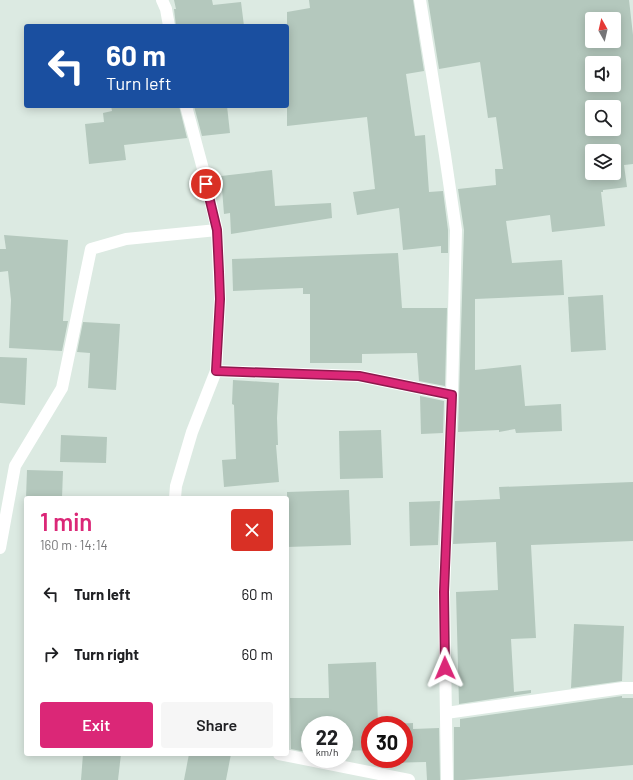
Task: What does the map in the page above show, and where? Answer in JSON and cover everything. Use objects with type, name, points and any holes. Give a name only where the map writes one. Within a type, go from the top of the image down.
[{"type":"street","points":[[162,0],[166,9],[169,24]]},
{"type":"street","points":[[420,0],[456,230],[452,395],[444,592],[447,780]]},
{"type":"street","points":[[175,496],[176,486],[192,432],[216,371],[220,299],[217,230],[187,108]]},
{"type":"street","points":[[0,548],[15,466],[62,388],[91,249],[126,239],[217,230]]},
{"type":"street","points":[[216,371],[359,376],[452,395]]},
{"type":"street","points":[[446,713],[623,688],[633,688]]},
{"type":"street","points":[[289,756],[409,780]]},
{"type":"building","points":[[174,0],[212,0],[213,5],[241,2],[244,24],[176,24],[174,9],[176,9]]},
{"type":"building","points":[[309,0],[413,0],[424,71],[406,74],[415,136],[425,135],[429,192],[443,191],[448,230],[448,253],[441,253],[441,246],[403,250],[399,208],[357,215],[353,192],[375,189],[367,117],[287,126],[287,108],[289,108],[289,24],[287,24],[287,12],[310,8]]},
{"type":"building","points":[[428,0],[629,0],[633,35],[633,164],[624,165],[627,187],[603,190],[603,192],[601,192],[605,226],[552,232],[550,215],[506,221],[512,263],[562,260],[564,295],[475,299],[475,370],[521,365],[525,406],[561,404],[562,431],[516,433],[515,429],[499,432],[499,430],[458,432],[464,230],[458,189],[496,185],[495,169],[503,169],[496,117],[488,118],[480,62],[439,69]]},
{"type":"building","points":[[111,108],[180,108],[187,138],[124,145],[126,160],[89,164],[85,124],[104,122],[103,113],[112,111]]},
{"type":"building","points":[[195,108],[227,108],[230,133],[202,136]]},
{"type":"building","points":[[272,170],[275,206],[331,203],[332,218],[231,234],[230,213],[224,214],[221,176]]},
{"type":"building","points":[[4,235],[68,240],[63,321],[68,321],[62,351],[9,348],[11,300],[8,271],[0,272],[0,249],[6,249]]},
{"type":"building","points":[[398,253],[402,308],[447,308],[445,386],[419,381],[417,353],[362,354],[362,363],[310,363],[310,294],[303,294],[303,288],[233,291],[232,259]]},
{"type":"building","points":[[603,295],[606,350],[571,352],[568,297]]},
{"type":"building","points":[[83,322],[120,324],[116,390],[88,388],[90,353],[77,352]]},
{"type":"building","points":[[0,357],[27,358],[25,405],[0,403]]},
{"type":"building","points":[[233,380],[279,383],[277,418],[278,445],[276,445],[279,482],[224,487],[222,460],[236,459],[234,405],[232,404]]},
{"type":"building","points":[[420,396],[444,401],[443,433],[421,434]]},
{"type":"building","points":[[381,430],[383,478],[340,479],[339,431]]},
{"type":"building","points":[[61,435],[107,437],[106,463],[60,462]]},
{"type":"building","points":[[27,470],[63,471],[62,496],[26,496]]},
{"type":"building","points":[[633,482],[633,541],[531,545],[536,638],[511,639],[514,692],[531,690],[531,693],[459,704],[456,592],[498,590],[496,542],[453,544],[455,501],[500,499],[499,487]]},
{"type":"building","points":[[349,490],[351,545],[289,547],[289,496],[287,496],[287,492]]},
{"type":"building","points":[[440,501],[438,545],[410,546],[409,502]]},
{"type":"building","points":[[574,624],[624,626],[622,681],[571,688]]},
{"type":"building","points":[[376,662],[378,716],[361,716],[361,750],[353,751],[353,716],[301,716],[301,751],[291,749],[290,698],[329,698],[328,664]]},
{"type":"building","points":[[622,696],[622,698],[633,698],[633,765],[454,780],[454,727],[460,727],[460,719]]},
{"type":"building","points":[[439,728],[440,780],[427,780],[426,762],[413,762],[413,729]]},
{"type":"building","points":[[83,756],[121,756],[118,780],[81,780]]},
{"type":"building","points":[[189,756],[231,756],[226,780],[184,780]]},
{"type":"route","points":[[206,184],[217,230],[220,299],[216,371],[359,376],[452,395],[444,592],[445,668]]}]
